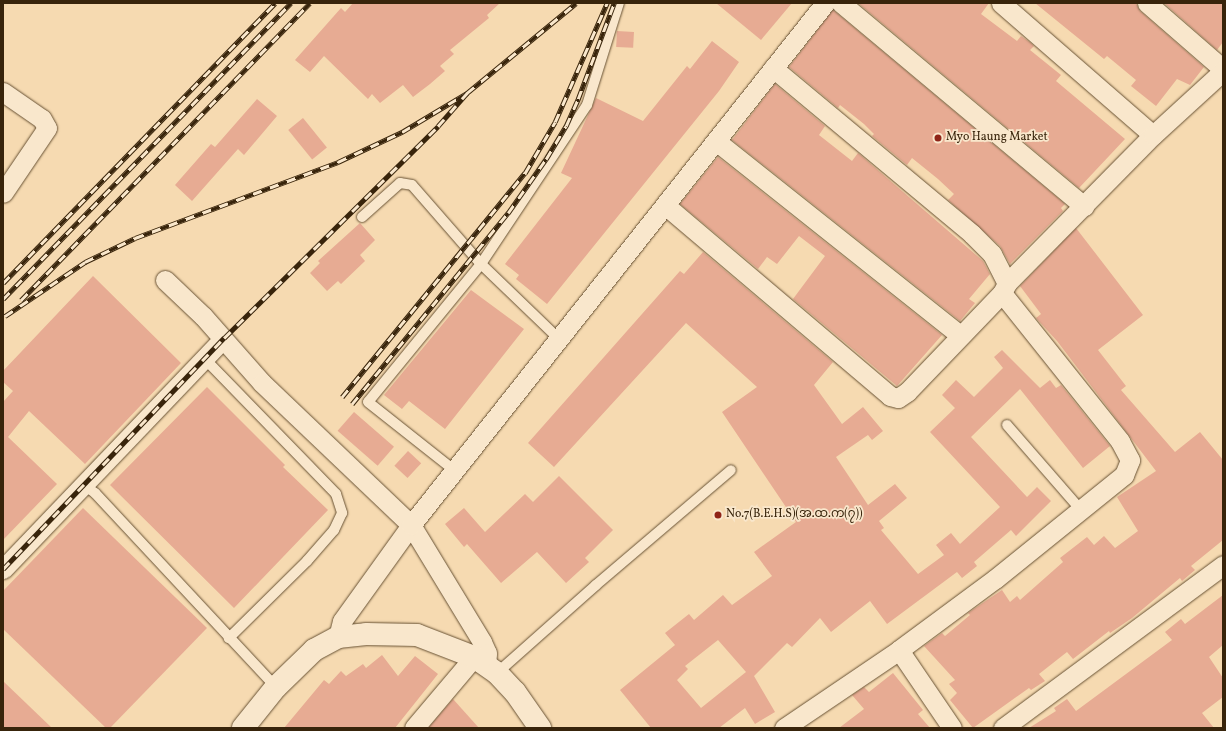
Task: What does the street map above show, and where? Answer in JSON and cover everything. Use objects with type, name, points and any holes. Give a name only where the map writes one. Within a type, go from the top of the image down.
[{"type":"street","points":[[338,637],[342,621],[411,525],[825,3]]},
{"type":"street","points":[[841,3],[1084,206]]},
{"type":"street","points":[[1001,3],[1153,135]]},
{"type":"street","points":[[665,205],[890,396],[898,398],[903,396],[1153,135],[1223,70],[1147,3]]},
{"type":"street","points":[[773,68],[972,234],[992,254],[1005,288],[1120,441],[1130,460],[1124,475],[995,580],[899,650],[784,728]]},
{"type":"street","points":[[3,193],[47,128],[42,119],[4,95]]},
{"type":"street","points":[[716,141],[960,335]]},
{"type":"street","points":[[165,280],[224,338],[222,340],[262,383],[411,525],[482,642],[487,653],[486,665],[414,728]]},
{"type":"street","points":[[3,569],[203,358],[222,340]]},
{"type":"street","points":[[1003,728],[1223,565]]},
{"type":"street","points":[[243,728],[276,687],[314,650],[338,637],[366,634],[417,635],[486,665],[515,692],[540,728]]},
{"type":"street","points":[[899,650],[952,728]]},
{"type":"lane","points":[[455,471],[368,402],[481,264],[587,106],[619,3]]},
{"type":"lane","points":[[362,217],[400,183],[412,185],[481,264],[559,339]]},
{"type":"lane","points":[[203,358],[336,494],[342,513],[334,530],[307,561],[230,638]]},
{"type":"lane","points":[[1007,425],[1081,510]]},
{"type":"lane","points":[[486,665],[596,585],[731,470]]},
{"type":"lane","points":[[84,485],[95,493],[276,687]]},
{"type":"building","points":[[353,3],[500,3],[487,15],[489,18],[450,50],[454,54],[440,66],[445,71],[430,84],[413,97],[403,85],[380,103],[372,94],[368,99],[324,56],[310,72],[295,60],[341,8],[345,12]]},
{"type":"building","points":[[716,3],[792,3],[761,40]]},
{"type":"building","points":[[858,3],[989,3],[981,14],[1017,41],[1021,36],[1031,43],[1034,46],[1030,50],[1061,75],[1056,81],[1125,139],[1079,188]]},
{"type":"building","points":[[1035,3],[1136,3],[1140,11],[1204,67],[1190,85],[1177,79],[1156,106],[1131,86],[1136,80],[1107,56],[1104,59]]},
{"type":"building","points":[[1164,3],[1223,3],[1223,42],[1217,50]]},
{"type":"building","points":[[833,10],[1065,204],[1061,208],[1063,211],[1010,264],[1000,246],[948,200],[954,194],[938,179],[912,158],[907,165],[872,136],[874,134],[864,124],[840,105],[838,108],[789,67]]},
{"type":"building","points":[[617,31],[634,32],[633,48],[616,47]]},
{"type":"building","points":[[712,41],[739,62],[719,91],[547,304],[516,279],[519,275],[505,264],[572,178],[561,173],[596,98],[643,121],[687,66],[690,69]]},
{"type":"building","points":[[775,84],[825,126],[819,135],[852,161],[858,153],[983,261],[990,274],[969,299],[975,303],[960,321],[732,140]]},
{"type":"building","points":[[257,99],[277,116],[244,155],[238,149],[192,201],[175,185],[211,144],[215,147]]},
{"type":"building","points":[[303,118],[327,148],[312,159],[288,130]]},
{"type":"building","points":[[718,157],[942,335],[897,386],[793,299],[825,256],[799,236],[777,264],[767,257],[758,269],[680,204]]},
{"type":"building","points":[[360,223],[375,240],[360,255],[365,261],[341,284],[338,281],[327,291],[310,273],[320,263],[318,261]]},
{"type":"building","points":[[1076,228],[1143,315],[1098,350],[1126,386],[1121,390],[1175,452],[1200,432],[1223,460],[1223,540],[1191,566],[1195,570],[1182,581],[1180,578],[1132,618],[1110,633],[1109,631],[1073,659],[1067,652],[1039,674],[1045,681],[1031,690],[1029,688],[973,728],[950,700],[957,693],[949,684],[955,680],[924,646],[942,633],[945,636],[970,615],[968,613],[1002,590],[1010,602],[1017,596],[1020,600],[1063,562],[1060,558],[1087,537],[1094,545],[1104,536],[1115,548],[1138,531],[1117,497],[1156,471],[1057,341],[1036,318],[1041,314],[1020,286]]},
{"type":"building","points":[[703,252],[833,362],[814,385],[842,424],[863,407],[883,431],[872,440],[868,435],[836,457],[868,505],[895,484],[907,498],[879,521],[884,528],[881,530],[918,574],[944,555],[936,545],[951,533],[960,544],[1000,507],[930,432],[955,408],[942,395],[956,380],[974,397],[1003,368],[994,357],[1002,350],[1040,388],[1050,380],[1056,388],[1061,385],[1110,446],[1083,468],[1020,389],[971,437],[1027,497],[1037,487],[1051,501],[1016,536],[1011,530],[974,562],[977,566],[962,578],[957,572],[887,624],[870,601],[831,632],[820,618],[792,647],[787,643],[754,676],[775,712],[755,724],[745,708],[719,728],[651,728],[620,690],[675,645],[665,633],[689,614],[694,620],[723,595],[732,605],[772,576],[754,552],[796,522],[722,412],[757,387],[686,323],[554,467],[528,443],[680,271],[684,274]],"holes":[[[718,640],[746,672],[701,708],[677,680],[688,669],[685,666]]]},
{"type":"building","points":[[93,276],[181,363],[85,464],[29,411],[8,437],[57,484],[3,540],[3,402],[13,391],[3,382],[3,371]]},
{"type":"building","points":[[471,290],[524,329],[445,429],[409,401],[402,409],[384,395]]},
{"type":"building","points":[[207,387],[285,465],[283,467],[328,510],[234,608],[110,485]]},
{"type":"building","points":[[354,412],[394,447],[378,466],[338,431]]},
{"type":"building","points":[[408,451],[421,463],[408,478],[394,466]]},
{"type":"building","points":[[559,476],[613,530],[585,558],[589,562],[566,583],[537,552],[501,583],[467,544],[464,547],[445,524],[464,508],[485,532],[525,494],[533,502]]},
{"type":"building","points":[[83,508],[207,628],[110,728],[106,728],[3,629],[3,591]]},
{"type":"building","points":[[1223,595],[1223,645],[1209,657],[1223,678],[1223,697],[1202,713],[1214,728],[1029,728],[1056,711],[1054,708],[1067,699],[1076,711],[1172,640],[1165,632],[1181,619],[1185,624]]},
{"type":"building","points":[[382,655],[398,676],[415,656],[438,674],[395,728],[284,728],[324,680],[329,684],[341,671],[346,676],[363,664],[366,668]]},
{"type":"building","points":[[893,673],[923,710],[918,714],[930,728],[839,728],[864,709],[852,695],[864,687],[869,692]]},
{"type":"building","points":[[3,681],[52,728],[3,728]]},
{"type":"building","points":[[453,699],[479,728],[428,728]]},
{"type":"railway","points":[[3,283],[275,3]]},
{"type":"railway","points":[[3,299],[291,3]]},
{"type":"railway","points":[[21,300],[310,3]]},
{"type":"railway","points":[[5,316],[85,262],[135,238],[338,162],[402,132],[467,93],[576,3]]},
{"type":"railway","points":[[342,397],[525,173],[555,122],[607,3]]},
{"type":"railway","points":[[352,404],[508,213],[546,159],[566,126],[578,99],[614,3]]},
{"type":"railway","points":[[3,569],[224,338],[438,126],[467,93]]},
{"type":"place","name":"Myo Haung Market","points":[[938,138]]},
{"type":"place","name":"No.7(B.E.H.S)(အ.ထ.က(၇))","points":[[718,515]]}]
